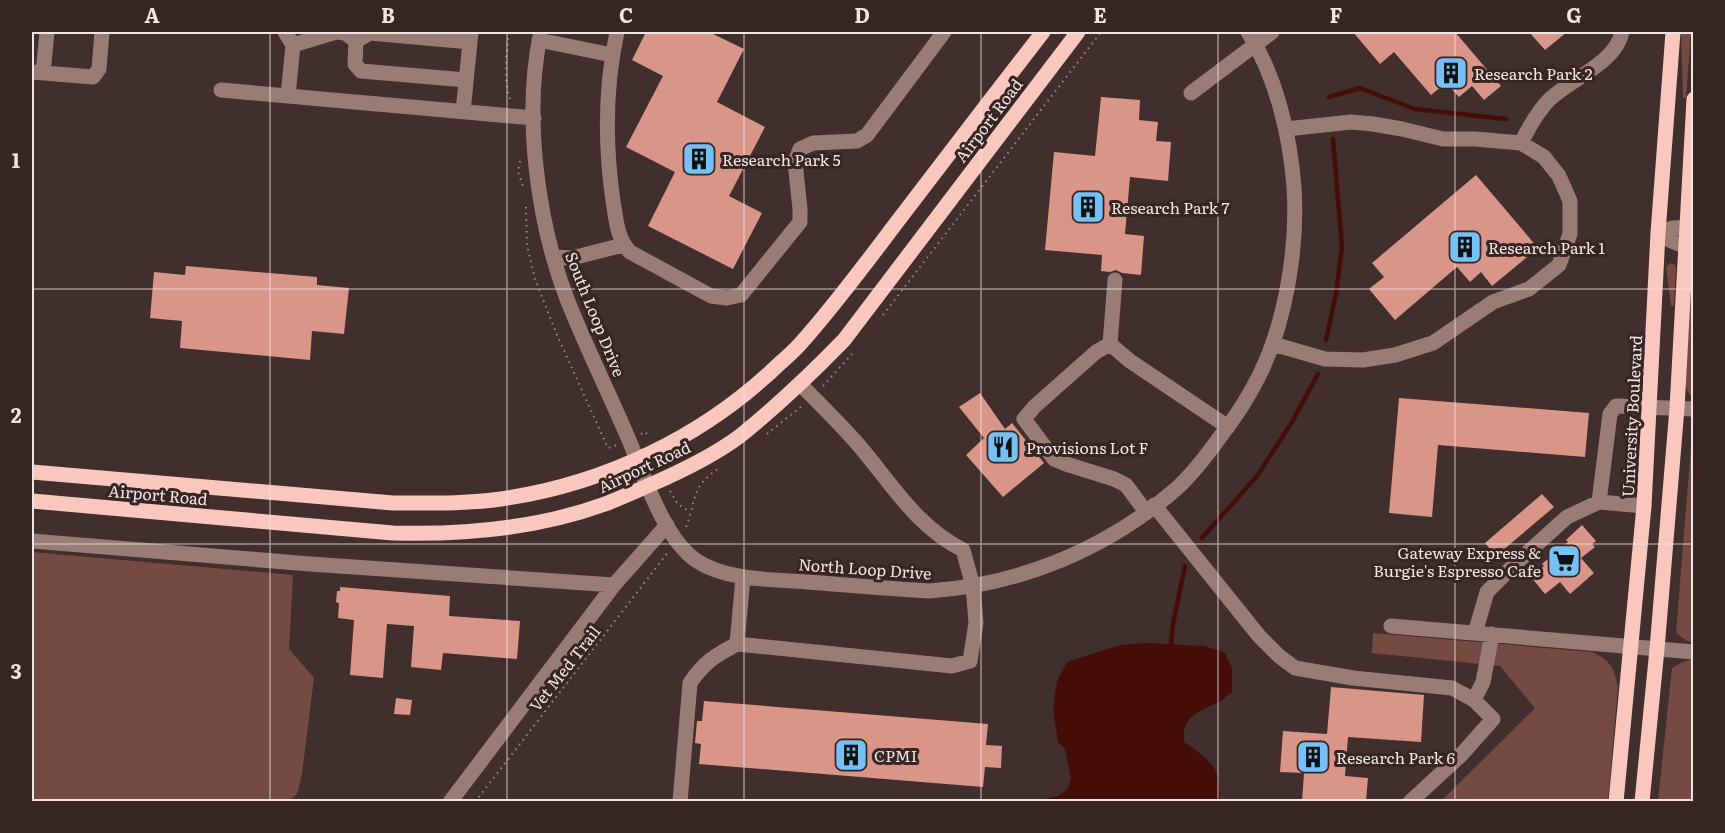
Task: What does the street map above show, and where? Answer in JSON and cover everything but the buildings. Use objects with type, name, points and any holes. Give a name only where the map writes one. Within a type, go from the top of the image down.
[{"type":"main road","name":"Airport Road","points":[[32,472],[381,502],[429,503],[500,499],[538,492],[567,485],[638,460],[729,407],[801,344],[1043,32]]},
{"type":"main road","name":"Airport Road","points":[[32,501],[428,534],[474,531],[542,521],[604,505],[678,473],[738,437],[801,385],[844,340],[1078,32]]},
{"type":"main road","name":"University Boulevard","points":[[1616,801],[1644,506],[1658,233],[1673,32]]},
{"type":"main road","points":[[1642,801],[1657,649],[1689,247],[1694,99]]},
{"type":"street","points":[[47,32],[37,73],[93,77],[99,69],[102,32]]},
{"type":"street","points":[[288,96],[289,38],[337,32],[345,33],[356,41]]},
{"type":"street","points":[[617,32],[612,55],[607,111],[609,175],[622,244],[630,252],[711,296],[727,298],[741,295],[800,222],[795,162],[800,149],[813,143],[856,141],[867,135],[944,32]]},
{"type":"street","points":[[1191,93],[1252,38],[1272,32]]},
{"type":"street","points":[[1521,142],[1532,122],[1550,100],[1610,55],[1621,38],[1622,32]]},
{"type":"street","points":[[356,41],[370,33],[470,37],[464,112]]},
{"type":"street","points":[[540,36],[612,55]]},
{"type":"street","name":"South Loop Drive","points":[[540,36],[535,83],[534,159],[553,257],[567,298],[648,486]]},
{"type":"street","name":"North Loop Drive","points":[[648,486],[676,541],[697,561],[709,568],[743,577],[929,591],[973,586],[1035,570],[1069,558],[1103,541],[1176,489],[1228,427],[1260,375],[1273,344],[1289,276],[1294,240],[1292,164],[1286,129],[1272,82],[1252,38]]},
{"type":"street","points":[[356,41],[355,64],[361,71],[466,80]]},
{"type":"street","points":[[222,90],[534,118]]},
{"type":"street","points":[[1273,344],[1325,359],[1363,360],[1395,355],[1433,342],[1493,302],[1529,289],[1559,265],[1570,234],[1570,201],[1559,176],[1544,157],[1521,142],[1443,139],[1402,129],[1351,122],[1286,129]]},
{"type":"street","points":[[1658,233],[1672,228],[1690,227]]},
{"type":"street","points":[[1658,233],[1671,242],[1689,247]]},
{"type":"street","points":[[553,257],[572,258],[622,244]]},
{"type":"street","points":[[1110,344],[1115,280]]},
{"type":"street","points":[[1110,344],[1130,361],[1228,427]]},
{"type":"street","points":[[1110,344],[1096,351],[1034,407],[1024,419],[1054,459],[1126,485],[1150,508],[1259,636],[1279,656],[1296,668],[1353,678],[1452,688],[1474,700],[1493,719],[1461,755],[1410,801]]},
{"type":"street","points":[[680,801],[690,683],[714,656],[737,644],[952,666],[970,661],[976,623],[973,586],[963,550],[944,540],[920,520],[855,442],[801,385]]},
{"type":"street","points":[[1599,502],[1610,414],[1616,406],[1694,409]]},
{"type":"street","points":[[1475,633],[1487,592],[1567,517],[1599,502],[1644,506]]},
{"type":"street","points":[[450,801],[614,585],[667,525]]},
{"type":"street","points":[[32,541],[310,564],[614,585]]},
{"type":"street","points":[[737,644],[743,577]]},
{"type":"street","points":[[1391,626],[1694,652]]},
{"type":"street","points":[[1474,700],[1483,682],[1492,634]]},
{"type":"path","points":[[510,32],[505,64],[506,82],[517,117]]},
{"type":"path","points":[[879,320],[1101,32]]},
{"type":"path","points":[[521,158],[518,172],[525,194]]},
{"type":"path","points":[[526,203],[527,245],[545,307],[608,448],[621,443]]},
{"type":"path","points":[[818,391],[836,374],[856,349]]},
{"type":"path","points":[[766,435],[807,402]]},
{"type":"path","points":[[639,435],[646,432],[649,440]]},
{"type":"path","points":[[684,531],[701,483],[722,466]]},
{"type":"path","points":[[671,492],[676,503],[692,513]]},
{"type":"path","name":"Vet Med Trail","points":[[476,801],[671,549]]},
{"type":"shaded area","points":[[1681,32],[1691,32],[1686,98],[1683,98]]},
{"type":"shaded area","points":[[1693,262],[1693,399],[1685,384]]},
{"type":"shaded area","points":[[1670,263],[1676,268],[1674,306],[1671,306],[1666,267]]},
{"type":"shaded area","points":[[1693,422],[1693,642],[1687,641],[1676,633]]},
{"type":"shaded area","points":[[32,552],[293,575],[289,649],[314,678],[302,774],[297,794],[288,802],[32,801]]},
{"type":"shaded area","points":[[1373,633],[1591,652],[1603,658],[1613,669],[1618,687],[1608,801],[1441,801],[1535,708],[1500,666],[1372,653]]},
{"type":"shaded area","points":[[1149,643],[1205,646],[1225,653],[1232,668],[1232,692],[1192,717],[1185,727],[1184,734],[1184,742],[1208,760],[1216,772],[1220,801],[1036,801],[1058,796],[1067,790],[1071,779],[1065,749],[1058,742],[1053,709],[1057,681],[1067,662],[1120,645]]},
{"type":"shaded area","points":[[1693,660],[1693,801],[1658,801],[1672,668],[1685,661]]},
{"type":"waterway","points":[[1329,97],[1360,88],[1415,109],[1506,119]]},
{"type":"waterway","points":[[1326,340],[1336,294],[1342,247],[1333,139]]},
{"type":"waterway","points":[[1202,538],[1257,476],[1292,422],[1318,374]]},
{"type":"waterway","points":[[1171,644],[1185,566]]},
{"type":"place","name":"Research Park 2","points":[[1451,73]]},
{"type":"place","name":"Research Park 5","points":[[699,159]]},
{"type":"place","name":"Research Park 7","points":[[1088,207]]},
{"type":"place","name":"Research Park 1","points":[[1465,247]]},
{"type":"place","name":"Provisions Lot F","points":[[1003,447]]},
{"type":"place","name":"Gateway Express & Burgie's Espresso Cafe","points":[[1564,561]]},
{"type":"place","name":"CPMI","points":[[851,755]]},
{"type":"place","name":"Research Park 6","points":[[1313,757]]}]
